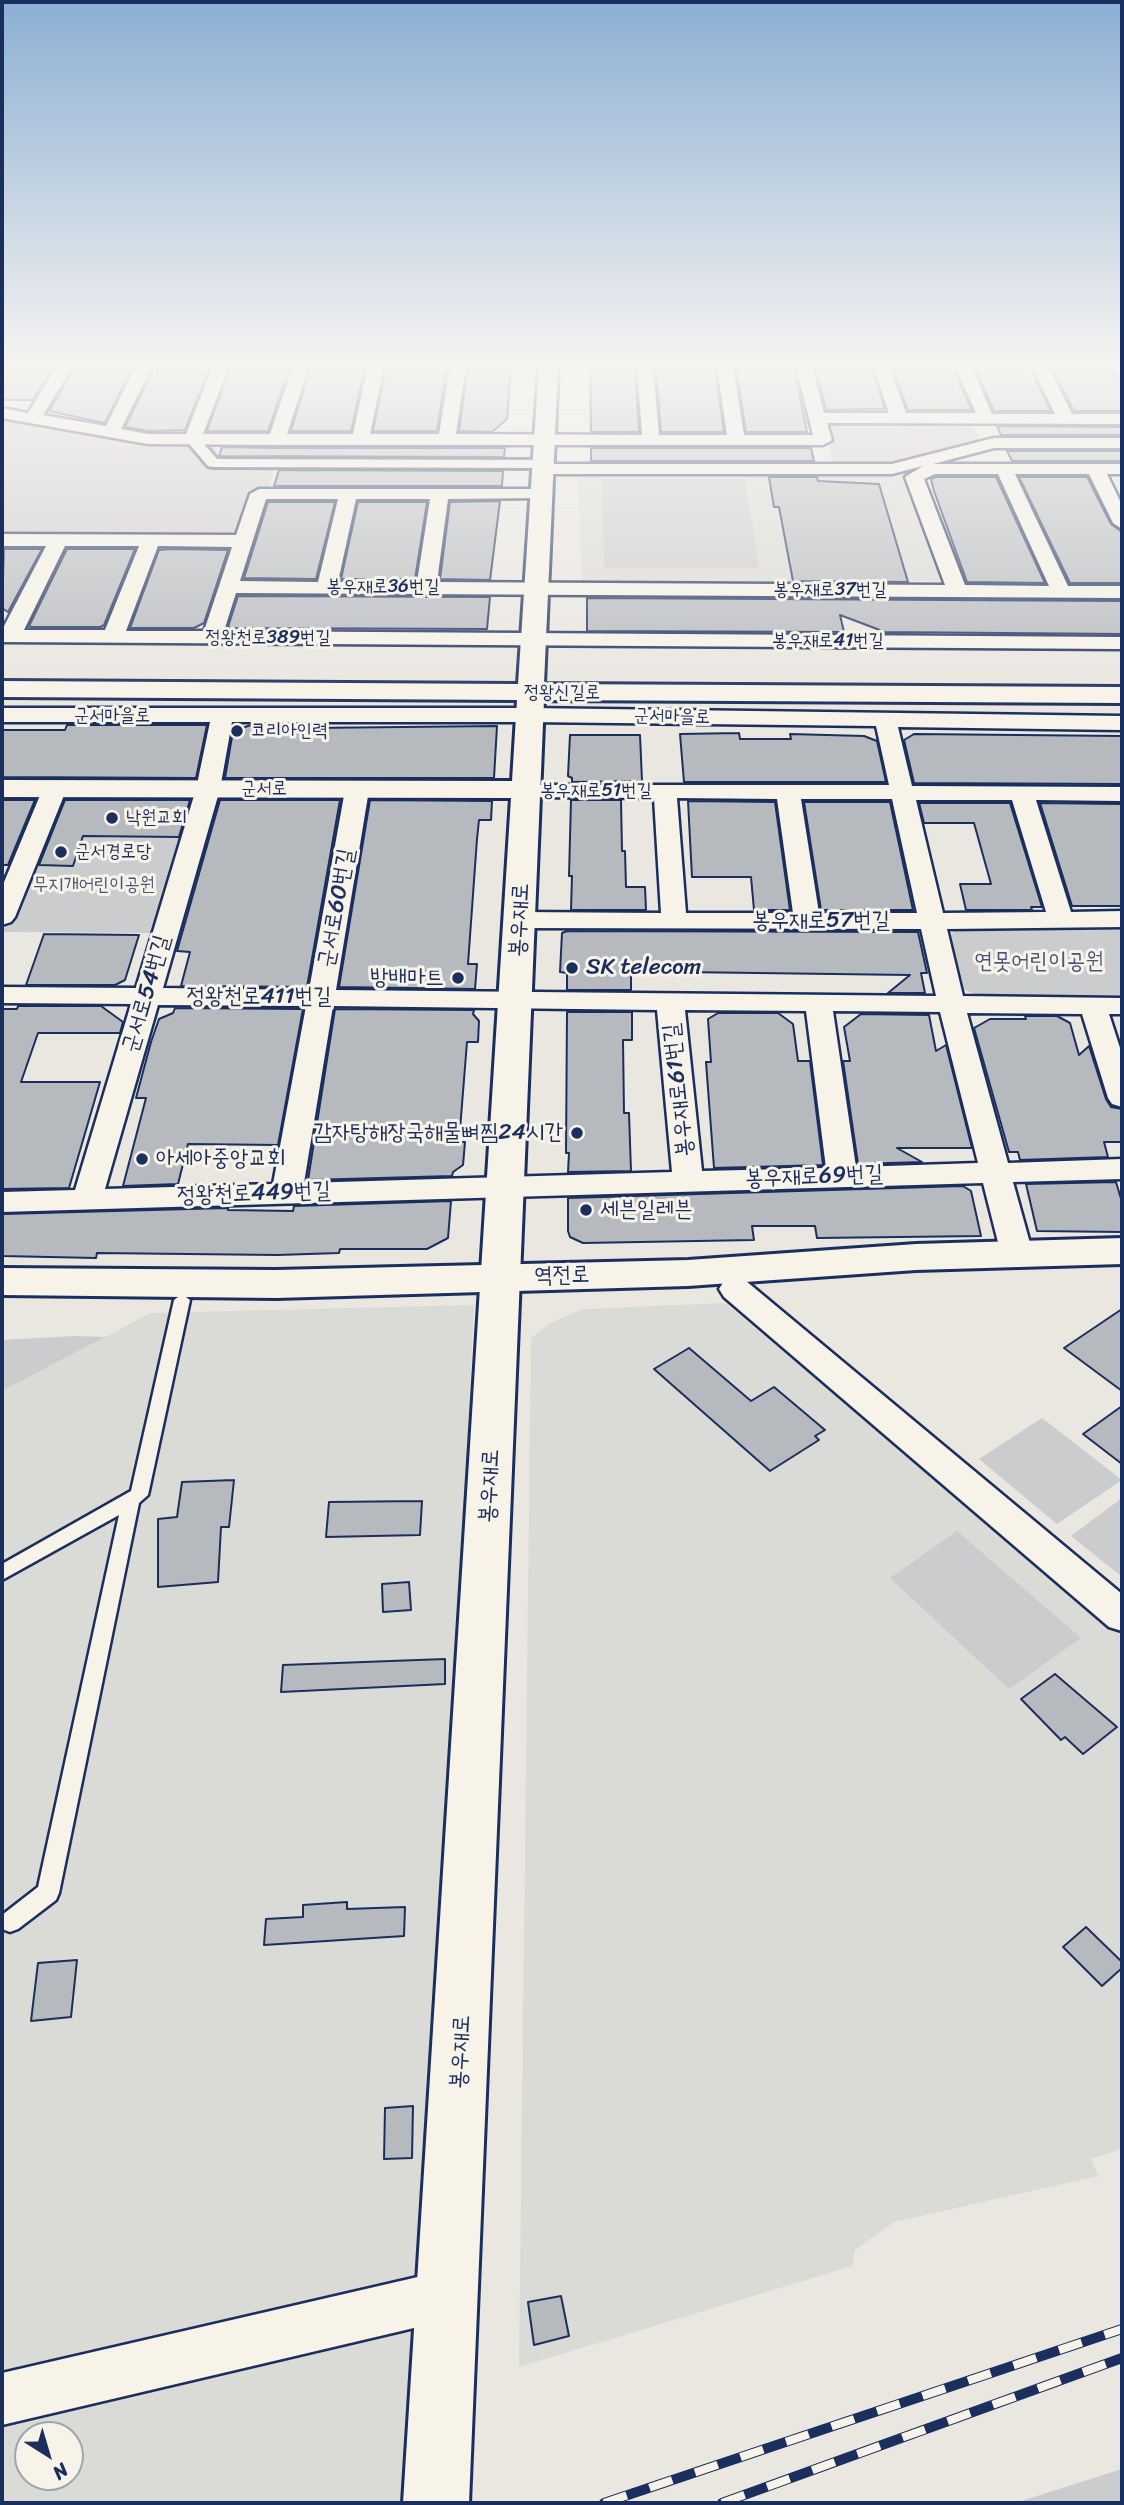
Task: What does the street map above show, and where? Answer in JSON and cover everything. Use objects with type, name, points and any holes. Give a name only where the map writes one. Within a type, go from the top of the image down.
[{"type":"street","points":[[212,637],[262,483]]},
{"type":"street","points":[[287,483],[348,493],[542,493]]},
{"type":"street","name":"봉우재로","points":[[436,2503],[543,483]]},
{"type":"street","points":[[916,483],[957,591]]},
{"type":"street","points":[[1010,483],[1061,591]]},
{"type":"street","points":[[1102,483],[1122,523]]},
{"type":"street","points":[[327,587],[348,493]]},
{"type":"street","points":[[426,588],[440,493]]},
{"type":"street","points":[[2,540],[244,541]]},
{"type":"street","points":[[6,636],[58,540]]},
{"type":"street","points":[[113,637],[151,540]]},
{"type":"street","name":"봉우재로36번길","points":[[229,587],[537,588]]},
{"type":"street","name":"봉우재로37번길","points":[[537,588],[1122,592]]},
{"type":"street","points":[[859,590],[872,641]]},
{"type":"street","name":"정왕천로389번길","points":[[6,636],[535,639]]},
{"type":"street","name":"봉우재로41번길","points":[[535,639],[1122,643]]},
{"type":"street","name":"정왕신길로","points":[[2,670],[531,694],[1122,676]]},
{"type":"street","name":"정왕신길로","points":[[2,689],[531,694],[1122,695]]},
{"type":"street","name":"군서마을로","points":[[2,715],[222,717],[531,694],[886,720],[1122,723]]},
{"type":"street","points":[[208,789],[222,717]]},
{"type":"street","points":[[886,720],[951,1003],[1017,1254]]},
{"type":"street","name":"군서로","points":[[2,788],[527,790]]},
{"type":"street","points":[[2,917],[55,788]]},
{"type":"street","name":"군서로54번길","points":[[88,1199],[208,789]]},
{"type":"street","name":"군서로60번길","points":[[287,1192],[357,790]]},
{"type":"street","name":"봉우재로51번길","points":[[527,790],[1122,794]]},
{"type":"street","name":"봉우재로51번길","points":[[665,791],[674,920]]},
{"type":"street","points":[[788,792],[807,921]]},
{"type":"street","points":[[1022,793],[1061,920]]},
{"type":"street","name":"봉우재로57번길","points":[[520,920],[1122,919]]},
{"type":"street","name":"정왕천로411번길","points":[[2,995],[516,998]]},
{"type":"street","name":"봉우재로61번길","points":[[516,998],[1122,1006]]},
{"type":"street","name":"봉우재로61번길","points":[[670,1000],[688,1181]]},
{"type":"street","points":[[818,1002],[842,1177]]},
{"type":"street","points":[[1093,1005],[1122,1098]]},
{"type":"street","name":"봉우재로69번길","points":[[506,1185],[1122,1169]]},
{"type":"street","name":"정왕천로449번길","points":[[2,1202],[506,1185]]},
{"type":"street","name":"역전로","points":[[2,1301],[377,1303],[501,1287],[916,1257],[1122,1251]]},
{"type":"street","name":"역전로","points":[[2,1282],[735,1289],[1122,1276]]},
{"type":"street","points":[[735,1289],[1122,1616]]},
{"type":"street","points":[[2,2399],[448,2295]]},
{"type":"lane","points":[[2,1573],[139,1495],[182,1300]]},
{"type":"lane","points":[[10,1922],[48,1893],[131,1500]]},
{"type":"shaded area","points":[[578,483],[906,483],[942,581],[582,583]]},
{"type":"shaded area","points":[[725,1303],[1122,1636],[1122,2149],[1091,2159],[1098,2176],[894,2222],[855,2250],[852,2266],[519,2367],[531,1338],[550,1323],[583,1309]]},
{"type":"shaded area","points":[[474,1305],[417,2503],[2,2503],[2,1391],[151,1313]]},
{"type":"green space","points":[[2,483],[270,483],[268,490],[252,490],[238,536],[2,536]]},
{"type":"green space","points":[[602,483],[746,483],[759,568],[604,568]]},
{"type":"green space","name":"무지개어린이공원","points":[[43,837],[181,838],[150,933],[3,932]]},
{"type":"green space","name":"연못어린이공원","points":[[959,925],[1122,927],[1122,997],[985,998],[962,989],[951,935]]},
{"type":"green space","points":[[105,1337],[2,1391],[2,1340]]},
{"type":"green space","points":[[1042,1418],[1122,1480],[1057,1524],[979,1459]]},
{"type":"green space","points":[[1122,1498],[1122,1577],[1071,1536]]},
{"type":"green space","points":[[957,1531],[1081,1638],[1009,1689],[890,1578]]},
{"type":"green space","points":[[1122,2469],[1122,2503],[1015,2503]]},
{"type":"building","points":[[275,483],[502,483],[502,486],[274,486]]},
{"type":"building","points":[[770,483],[879,484],[908,582],[793,581],[779,507],[774,507]]},
{"type":"building","points":[[932,483],[999,483],[1045,583],[967,582]]},
{"type":"building","points":[[1022,483],[1090,483],[1111,524],[1122,532],[1122,583],[1070,583]]},
{"type":"building","points":[[500,501],[490,580],[440,579],[450,502]]},
{"type":"building","points":[[268,502],[335,502],[316,579],[244,578]]},
{"type":"building","points":[[358,502],[427,502],[415,579],[341,579]]},
{"type":"building","points":[[4,549],[42,549],[8,612],[2,608]]},
{"type":"building","points":[[67,549],[135,549],[104,625],[31,627],[29,626]]},
{"type":"building","points":[[159,550],[228,550],[204,623],[194,628],[130,628]]},
{"type":"building","points":[[238,596],[490,597],[487,629],[231,628],[228,627]]},
{"type":"building","points":[[587,598],[1122,601],[1122,634],[885,632],[840,615],[844,632],[587,631]]},
{"type":"building","points":[[67,725],[207,725],[196,778],[2,777],[2,730],[65,730]]},
{"type":"building","points":[[251,725],[309,726],[308,728],[497,726],[494,778],[225,778],[233,731]]},
{"type":"building","points":[[739,733],[740,739],[791,739],[790,734],[864,736],[877,741],[886,782],[684,782],[680,734]]},
{"type":"building","points":[[914,734],[1122,736],[1122,784],[914,783],[904,740]]},
{"type":"building","points":[[570,735],[640,735],[642,781],[572,782],[572,778],[568,776]]},
{"type":"building","points":[[2,800],[35,800],[8,865],[2,865]]},
{"type":"building","points":[[65,800],[190,800],[179,837],[83,836],[73,866],[39,865]]},
{"type":"building","points":[[220,800],[340,800],[307,987],[181,986],[190,952],[177,951]]},
{"type":"building","points":[[370,800],[492,801],[491,820],[479,820],[477,839],[468,964],[477,964],[475,989],[339,987]]},
{"type":"building","points":[[571,800],[621,800],[626,887],[645,887],[646,910],[571,910]]},
{"type":"building","points":[[688,801],[775,802],[790,910],[754,910],[751,877],[692,877]]},
{"type":"building","points":[[804,802],[890,802],[913,910],[821,910]]},
{"type":"building","points":[[919,803],[1010,803],[1042,907],[1031,907],[1032,910],[966,910],[960,884],[991,884],[974,823],[924,823]]},
{"type":"building","points":[[1040,803],[1122,804],[1122,906],[1072,906]]},
{"type":"building","points":[[918,932],[927,973],[921,973],[925,993],[888,993],[910,975],[631,971],[631,990],[567,990],[567,973],[560,972],[562,933]]},
{"type":"building","points":[[44,934],[139,935],[125,980],[115,985],[26,985]]},
{"type":"building","points":[[18,1006],[101,1006],[123,1022],[120,1033],[38,1033],[21,1082],[100,1082],[69,1188],[2,1189],[2,1009],[17,1009]]},
{"type":"building","points":[[175,1008],[303,1009],[278,1145],[188,1144],[178,1184],[123,1186],[146,1098],[136,1098],[151,1042],[159,1019],[173,1013]]},
{"type":"building","points":[[335,1009],[474,1010],[473,1014],[479,1021],[478,1042],[467,1042],[459,1142],[465,1142],[463,1165],[453,1172],[452,1176],[308,1180]]},
{"type":"building","points":[[567,1012],[632,1012],[632,1040],[623,1040],[624,1113],[629,1113],[631,1171],[568,1172]]},
{"type":"building","points":[[718,1013],[778,1013],[793,1024],[798,1061],[810,1061],[823,1165],[714,1168],[706,1062],[711,1062],[708,1019]]},
{"type":"building","points":[[861,1014],[929,1015],[936,1051],[946,1045],[972,1148],[897,1148],[922,1162],[858,1164],[843,1061],[850,1061],[844,1027]]},
{"type":"building","points":[[1025,1016],[1057,1016],[1070,1023],[1079,1055],[1089,1046],[1106,1099],[1111,1107],[1122,1109],[1122,1142],[1104,1142],[1108,1157],[1020,1160],[1018,1152],[1009,1152],[974,1028],[990,1019],[1026,1019]]},
{"type":"building","points":[[1116,1182],[1122,1202],[1122,1232],[1037,1231],[1026,1184]]},
{"type":"building","points":[[963,1186],[971,1191],[981,1236],[817,1238],[815,1226],[752,1226],[754,1240],[583,1243],[570,1237],[568,1231],[568,1198]]},
{"type":"building","points":[[451,1201],[448,1238],[427,1249],[340,1249],[339,1253],[277,1255],[97,1253],[96,1258],[2,1256],[2,1214],[228,1208],[293,1211],[294,1206]]},
{"type":"building","points":[[1122,1309],[1122,1391],[1064,1348]]},
{"type":"building","points":[[689,1348],[751,1401],[774,1387],[825,1430],[815,1436],[819,1440],[770,1471],[654,1369]]},
{"type":"building","points":[[1122,1406],[1122,1464],[1083,1434]]},
{"type":"building","points":[[234,1480],[229,1527],[221,1527],[218,1582],[158,1587],[158,1519],[177,1517],[182,1482]]},
{"type":"building","points":[[422,1501],[420,1535],[326,1537],[329,1502]]},
{"type":"building","points":[[409,1582],[411,1610],[383,1612],[382,1584]]},
{"type":"building","points":[[445,1659],[445,1684],[281,1692],[283,1665]]},
{"type":"building","points":[[1055,1674],[1117,1727],[1083,1754],[1065,1737],[1061,1740],[1021,1699]]},
{"type":"building","points":[[347,1902],[347,1909],[405,1907],[404,1936],[264,1945],[266,1919],[303,1917],[303,1905]]},
{"type":"building","points":[[1086,1927],[1122,1962],[1122,1968],[1102,1986],[1063,1947]]},
{"type":"building","points":[[77,1960],[71,2017],[31,2021],[38,1963]]},
{"type":"building","points":[[413,2106],[412,2158],[384,2159],[385,2108]]},
{"type":"building","points":[[561,2296],[569,2336],[534,2345],[528,2302]]},
{"type":"railway","points":[[604,2503],[1122,2329]]},
{"type":"railway","points":[[722,2503],[1122,2358]]},
{"type":"place","name":"코리아인력","points":[[237,731]]},
{"type":"place","name":"낙원교회","points":[[112,818]]},
{"type":"place","name":"군서경로당","points":[[61,852]]},
{"type":"place","name":"SK telecom","points":[[572,968]]},
{"type":"place","name":"방배마트","points":[[458,978]]},
{"type":"place","name":"감자탕해장국해물뼈찜24시간","points":[[577,1133]]},
{"type":"place","name":"아세아중앙교회","points":[[142,1159]]},
{"type":"place","name":"세븐일레븐","points":[[586,1210]]}]
